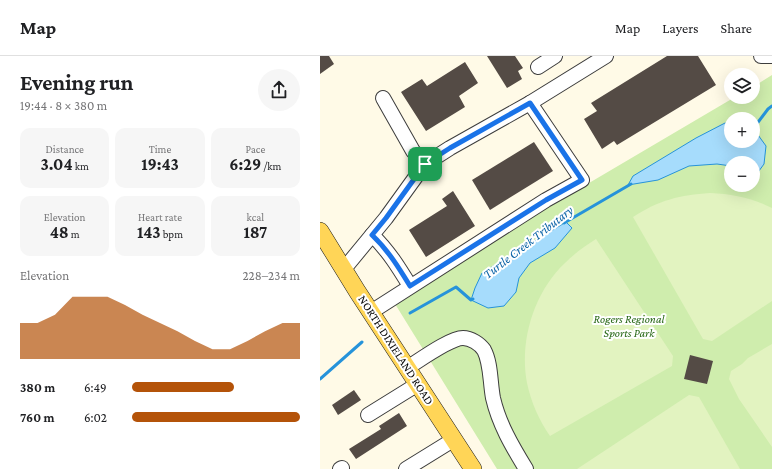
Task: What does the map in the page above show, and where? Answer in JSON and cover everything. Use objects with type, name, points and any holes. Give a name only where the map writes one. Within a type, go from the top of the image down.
[{"type":"main road","name":"NORTH DIXIELAND ROAD","points":[[320,231],[473,469]]},
{"type":"street","points":[[538,67],[555,56]]},
{"type":"street","points":[[344,269],[386,218],[425,164],[450,148],[530,103],[606,56]]},
{"type":"street","points":[[761,56],[772,56]]},
{"type":"street","points":[[383,98],[414,151],[425,164]]},
{"type":"street","points":[[371,312],[546,200],[582,180],[530,103]]},
{"type":"street","points":[[372,235],[393,259],[410,286]]},
{"type":"street","points":[[407,368],[453,340],[464,338],[475,342],[483,348],[487,357],[493,397],[499,419],[508,439],[526,469]]},
{"type":"street","points":[[368,415],[418,384]]},
{"type":"street","points":[[406,469],[453,440]]},
{"type":"green space","name":"Rogers Regional Sports Park","points":[[772,75],[772,469],[497,469],[392,299],[724,103],[760,104],[760,83]]},
{"type":"green space","points":[[710,193],[742,197],[772,208],[772,301],[712,341],[703,339],[633,217],[652,206],[670,199]]},
{"type":"green space","points":[[596,239],[673,356],[672,366],[550,436],[536,411],[527,383],[525,351],[527,334],[537,303],[554,275],[573,256]]},
{"type":"green space","points":[[772,344],[772,447],[739,399],[729,379],[731,371],[748,358]]},
{"type":"green space","points":[[689,395],[699,397],[740,469],[577,469]]},
{"type":"water","points":[[724,124],[724,148],[760,148],[760,138],[766,146],[764,164],[760,170],[760,156],[724,156],[724,165],[689,166],[658,180],[628,185],[633,176],[696,138]]},
{"type":"water","points":[[566,222],[572,228],[555,248],[530,263],[519,278],[516,292],[504,306],[488,308],[471,300],[482,273]]},
{"type":"building","points":[[320,56],[329,56],[334,64],[320,74]]},
{"type":"building","points":[[487,56],[515,56],[523,68],[518,71],[522,79],[507,88]]},
{"type":"building","points":[[667,56],[698,56],[716,85],[617,145],[614,141],[602,149],[584,119],[597,111],[591,103]]},
{"type":"building","points":[[465,62],[478,83],[459,96],[465,107],[426,131],[401,92],[422,79],[427,86]]},
{"type":"building","points":[[534,142],[553,171],[490,210],[472,180]]},
{"type":"building","points":[[453,191],[475,226],[426,257],[409,230],[447,206],[442,199]]},
{"type":"building","points":[[690,355],[713,361],[707,384],[684,379]]},
{"type":"building","points":[[354,390],[361,400],[338,415],[332,405]]},
{"type":"building","points":[[399,413],[407,426],[356,459],[349,449],[381,429],[379,426]]},
{"type":"waterway","name":"Turtle Creek Tributary","points":[[760,120],[772,106]]},
{"type":"waterway","name":"Turtle Creek Tributary","points":[[564,223],[631,184]]},
{"type":"waterway","name":"Turtle Creek Tributary","points":[[410,313],[456,287],[471,300],[473,299]]},
{"type":"waterway","name":"Turtle Creek Tributary","points":[[320,379],[362,342]]},
{"type":"route","points":[[530,103],[582,180],[564,192],[546,200],[410,286],[393,259],[372,235],[425,164],[450,148],[530,103]]}]
